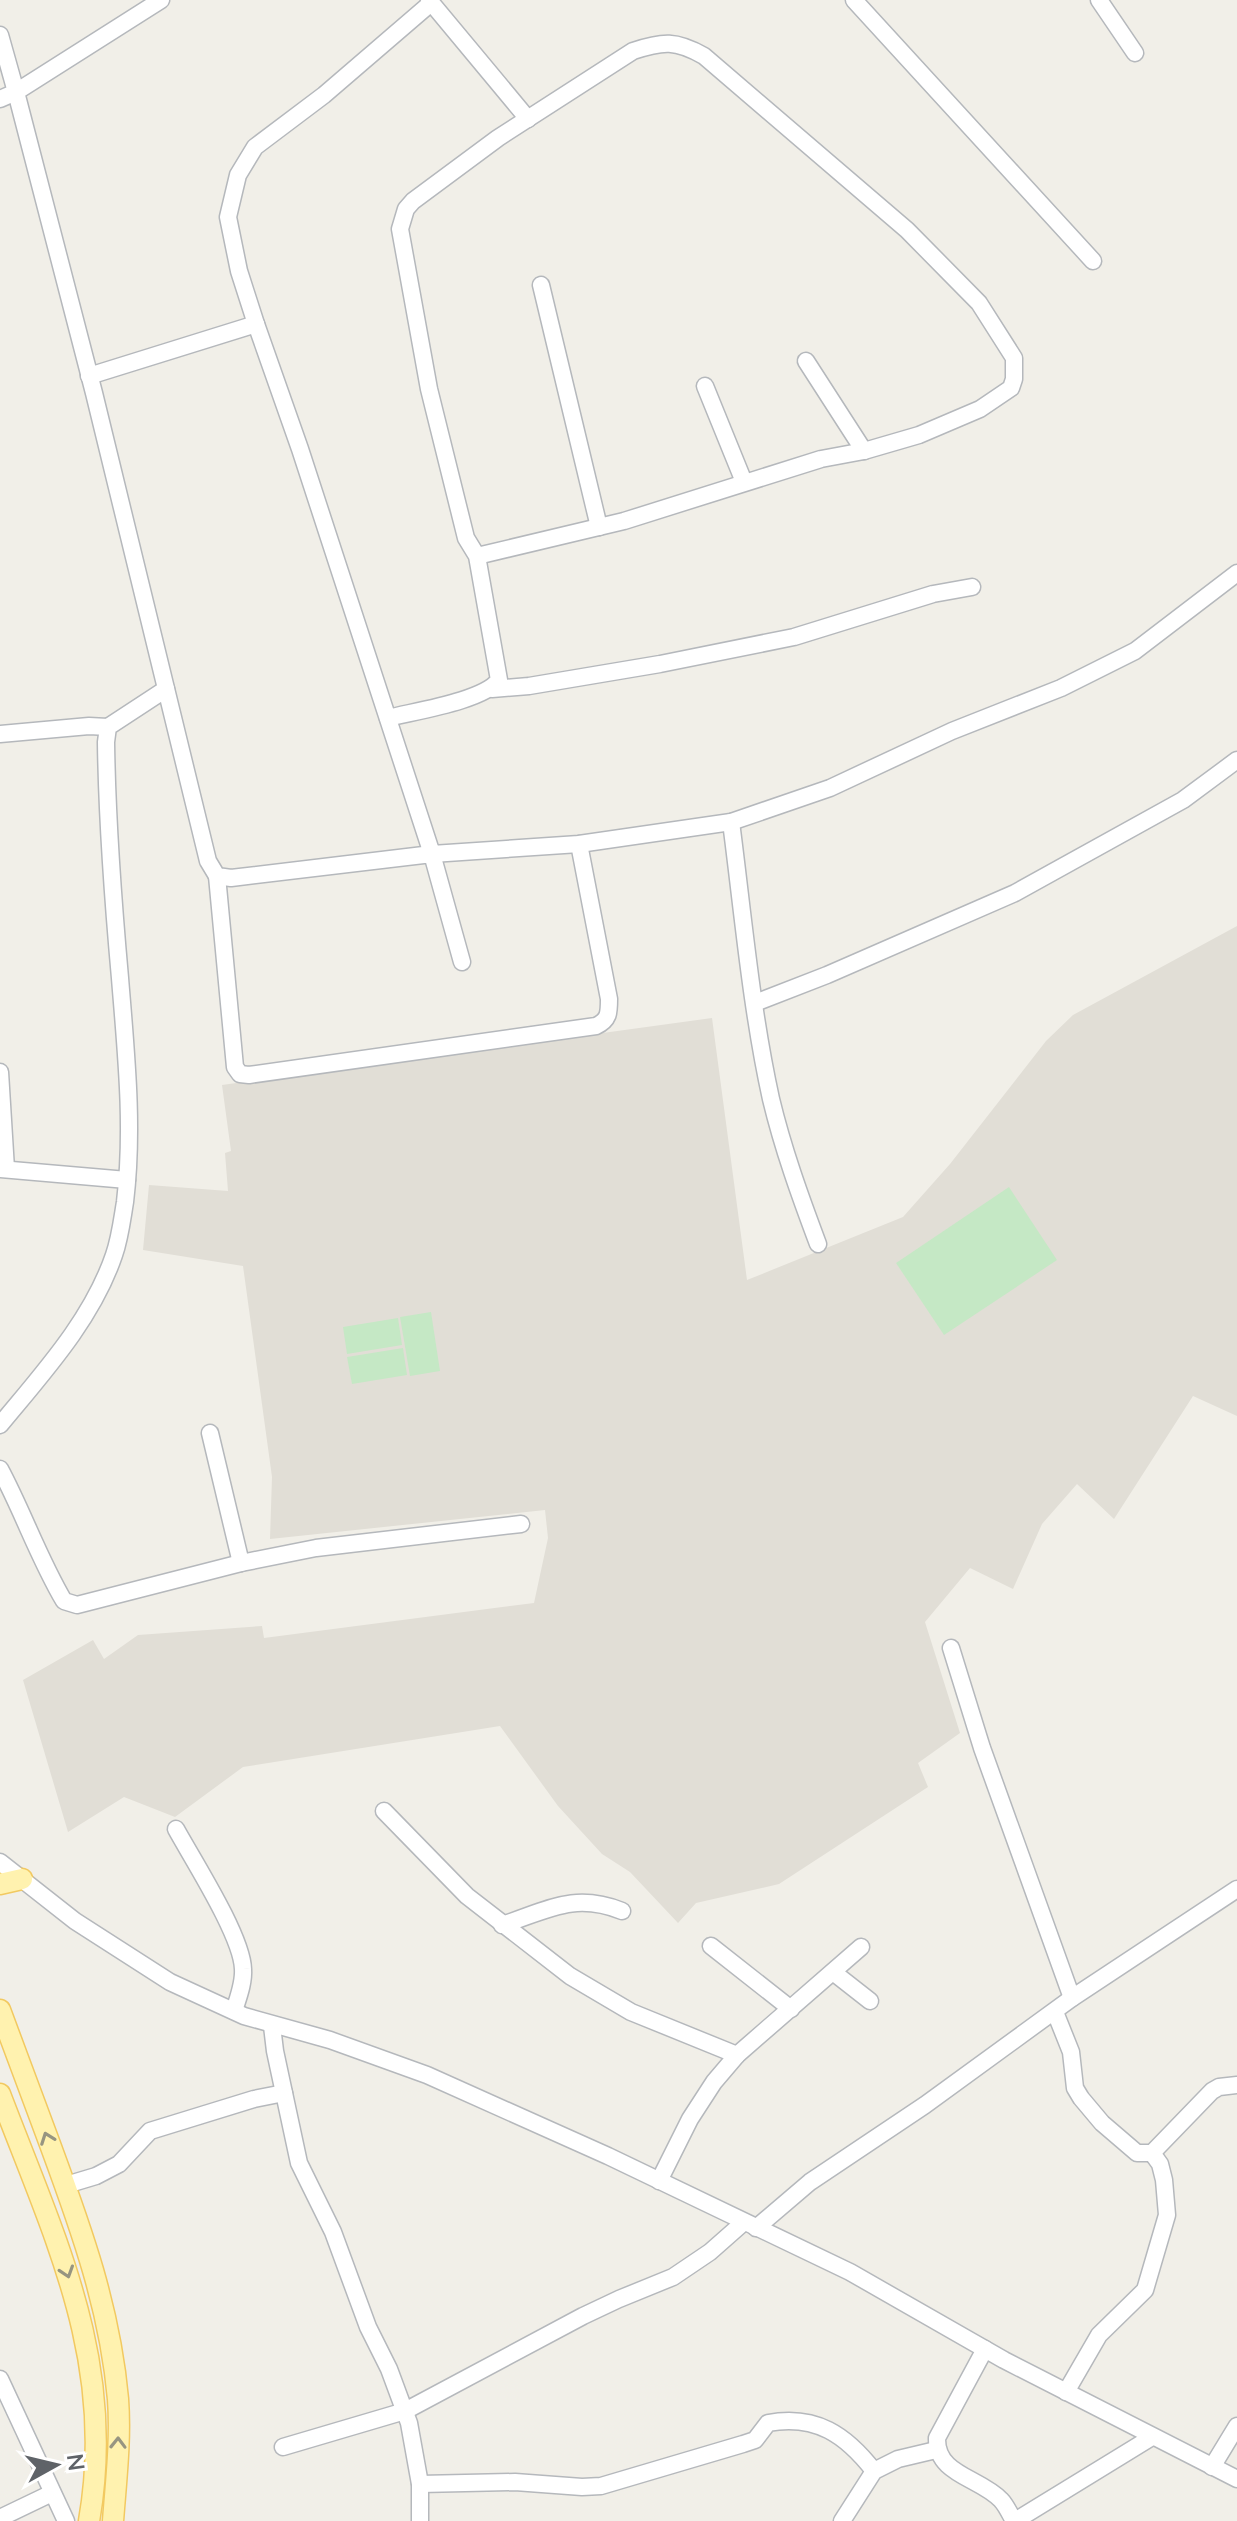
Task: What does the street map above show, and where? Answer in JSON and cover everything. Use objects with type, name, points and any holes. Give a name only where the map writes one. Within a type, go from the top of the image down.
[{"type":"main road","points":[[0,1867],[22,1879]]},
{"type":"main road","points":[[0,2010],[81,2228],[108,2325],[118,2419],[113,2521]]},
{"type":"main road","points":[[0,2094],[54,2237],[83,2325],[93,2376],[97,2429],[89,2521]]},
{"type":"main road","points":[[54,2237],[81,2228]]},
{"type":"street","points":[[0,99],[16,92],[161,0]]},
{"type":"street","points":[[854,0],[1093,261]]},
{"type":"street","points":[[1099,0],[1135,53]]},
{"type":"street","points":[[462,962],[432,854],[239,271],[228,217],[238,175],[255,147],[324,95],[430,2],[528,119]]},
{"type":"street","points":[[0,35],[89,376],[208,861],[217,876],[235,1067],[240,1074],[596,1026],[605,1022],[609,999],[579,844]]},
{"type":"street","points":[[477,556],[599,527],[821,459],[864,451],[919,435],[980,409],[1011,388],[1014,358],[979,303],[907,230],[704,56],[685,46],[656,44],[633,51],[498,138],[413,201],[406,209],[400,229],[429,389],[466,538],[477,556],[499,680],[492,689]]},
{"type":"street","points":[[541,285],[599,527]]},
{"type":"street","points":[[89,376],[256,324]]},
{"type":"street","points":[[806,361],[864,451]]},
{"type":"street","points":[[705,386],[744,482]]},
{"type":"street","points":[[217,876],[231,878],[432,854],[579,844],[731,822],[830,788],[952,731],[1061,688],[1135,651],[1237,573]]},
{"type":"street","points":[[388,718],[470,698],[492,689],[646,667],[794,637],[933,594],[972,587]]},
{"type":"street","points":[[0,734],[66,727],[108,727],[166,689]]},
{"type":"street","points":[[0,1425],[83,1318],[101,1285],[118,1239],[127,1180],[129,1093],[115,926],[106,758],[108,727]]},
{"type":"street","points":[[755,1003],[1015,893],[1183,800],[1237,760]]},
{"type":"street","points":[[731,822],[761,1048],[791,1173],[818,1244]]},
{"type":"street","points":[[0,1072],[3,1169],[127,1180]]},
{"type":"street","points":[[210,1433],[241,1563]]},
{"type":"street","points":[[0,1469],[19,1504],[51,1579],[64,1601],[77,1605],[241,1563],[316,1548],[521,1524]]},
{"type":"street","points":[[951,1648],[982,1748],[1072,1998]]},
{"type":"street","points":[[384,1811],[467,1896],[570,1976],[631,2012],[737,2055]]},
{"type":"street","points":[[176,1829],[233,1934],[242,1958],[242,1983],[234,2011]]},
{"type":"street","points":[[22,1879],[75,1921],[170,1982],[272,2026],[330,2040],[427,2075],[595,2150],[850,2272],[985,2349],[1237,2479]]},
{"type":"street","points":[[283,2447],[405,2411],[595,2310],[673,2277],[925,2105],[1072,1998],[1237,1889]]},
{"type":"street","points":[[502,1925],[572,1902],[600,1903],[622,1911]]},
{"type":"street","points":[[711,1946],[791,2009]]},
{"type":"street","points":[[659,2181],[690,2119],[714,2082],[737,2055],[861,1947]]},
{"type":"street","points":[[833,1972],[870,2001]]},
{"type":"street","points":[[1055,2012],[1071,2052],[1075,2088],[1102,2123],[1137,2153],[1152,2153],[1212,2091],[1237,2085]]},
{"type":"street","points":[[272,2026],[299,2163],[333,2232],[368,2327],[405,2411],[420,2484],[420,2521]]},
{"type":"street","points":[[66,2185],[96,2176],[119,2164],[150,2131],[254,2099],[284,2093]]},
{"type":"street","points":[[1066,2392],[1099,2335],[1145,2290],[1167,2215],[1164,2180],[1160,2164],[1152,2153]]},
{"type":"street","points":[[985,2349],[937,2438],[936,2450],[951,2468],[1001,2500],[1015,2521],[1152,2437]]},
{"type":"street","points":[[0,2379],[66,2521]]},
{"type":"street","points":[[420,2484],[515,2482],[601,2486],[755,2440],[768,2423],[782,2421],[799,2421],[842,2436],[874,2471]]},
{"type":"street","points":[[1212,2467],[1237,2426]]},
{"type":"street","points":[[842,2521],[874,2471],[898,2459],[936,2450]]},
{"type":"street","points":[[0,2518],[52,2493]]},
{"type":"shaded area","points":[[1237,926],[1237,1416],[1193,1396],[1114,1519],[1077,1484],[1042,1524],[1013,1589],[970,1568],[925,1622],[960,1733],[918,1763],[928,1787],[779,1884],[696,1903],[678,1923],[630,1872],[602,1854],[558,1806],[500,1726],[243,1767],[175,1817],[124,1797],[68,1832],[23,1680],[93,1640],[104,1659],[138,1635],[262,1626],[264,1638],[534,1603],[548,1538],[545,1510],[270,1539],[272,1477],[243,1266],[143,1250],[149,1185],[228,1191],[225,1153],[231,1151],[222,1085],[712,1018],[747,1280],[903,1217],[950,1164],[1046,1041],[1073,1015]]},
{"type":"green space","points":[[1009,1187],[1057,1260],[944,1335],[896,1263]]},
{"type":"green space","points":[[431,1312],[440,1371],[410,1376],[400,1317]]},
{"type":"green space","points":[[398,1318],[402,1345],[347,1354],[343,1327]]},
{"type":"green space","points":[[403,1348],[407,1375],[352,1384],[347,1357]]}]
